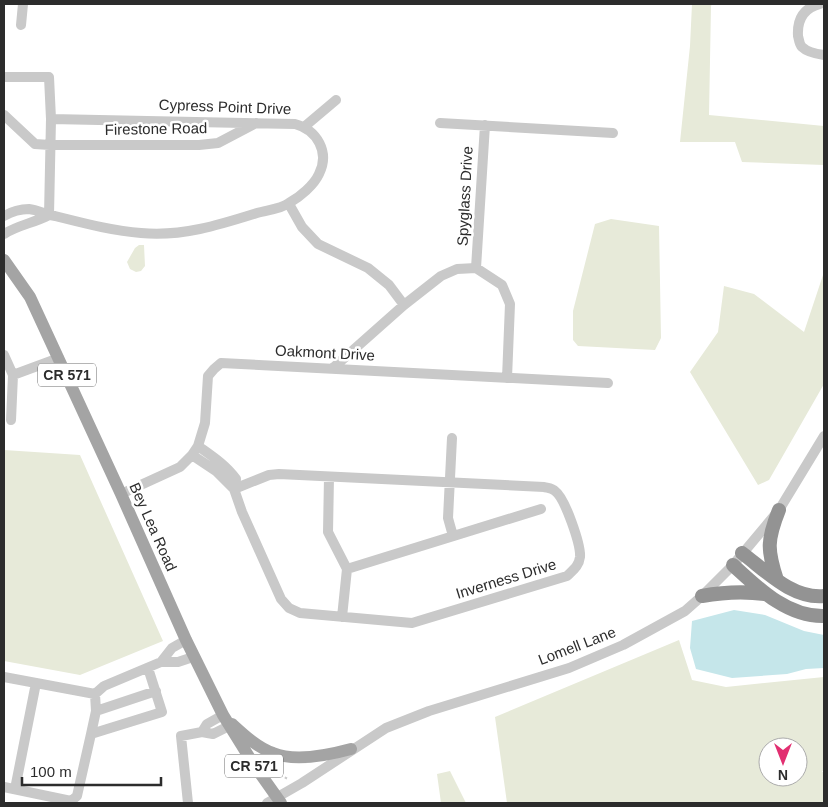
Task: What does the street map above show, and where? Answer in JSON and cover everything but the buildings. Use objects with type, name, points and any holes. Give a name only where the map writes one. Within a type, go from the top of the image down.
[{"type":"highway","points":[[777,580],[770,559],[769,546],[771,531],[779,510]]},
{"type":"highway","points":[[742,553],[777,580],[803,594],[824,596]]},
{"type":"highway","points":[[733,565],[766,594],[789,608],[817,616],[824,616]]},
{"type":"highway","points":[[702,596],[737,591],[766,594]]},
{"type":"main road","name":"Bey Lea Road","points":[[4,260],[30,297],[193,656],[226,721],[275,802]]},
{"type":"main road","points":[[226,721],[264,749],[275,754],[314,756],[334,754],[351,749]]},
{"type":"street","points":[[21,25],[23,4]]},
{"type":"street","points":[[820,4],[804,11],[798,26],[799,41],[802,47],[816,54],[824,54]]},
{"type":"street","points":[[4,78],[49,77],[48,215]]},
{"type":"street","points":[[304,126],[336,100]]},
{"type":"street","name":"Firestone Road","points":[[4,115],[35,144],[199,146],[218,143],[258,122]]},
{"type":"street","name":"Cypress Point Drive","points":[[48,215],[140,233],[181,233],[288,204],[314,182],[320,174],[323,158],[319,141],[314,134],[304,126],[295,124],[50,119]]},
{"type":"street","name":"Spyglass Drive","points":[[440,123],[613,133]]},
{"type":"street","name":"Spyglass Drive","points":[[476,268],[485,125]]},
{"type":"street","points":[[288,204],[302,227],[318,244],[368,268],[389,285],[404,305]]},
{"type":"street","points":[[4,216],[10,212],[30,209],[48,215]]},
{"type":"street","points":[[4,234],[16,226],[37,221],[48,215]]},
{"type":"street","points":[[333,368],[404,305],[441,276],[457,269],[476,268],[502,285],[510,304],[507,378]]},
{"type":"street","points":[[4,355],[13,375],[11,420]]},
{"type":"street","points":[[13,375],[59,358]]},
{"type":"street","name":"Oakmont Drive","points":[[195,451],[206,423],[208,376],[222,363],[608,383]]},
{"type":"street","name":"Lomell Lane","points":[[275,802],[351,749],[386,728],[569,668],[623,645],[685,611],[733,565],[779,510],[824,436]]},
{"type":"street","points":[[452,438],[448,518],[453,536]]},
{"type":"street","points":[[121,494],[180,467],[195,451]]},
{"type":"street","name":"Inverness Drive","points":[[195,451],[234,489],[242,512],[281,599],[290,608],[300,613],[412,623],[567,576],[577,566],[580,557],[579,546],[561,499],[554,490],[544,487],[269,475],[234,489]]},
{"type":"street","points":[[329,477],[328,532],[347,570],[342,617]]},
{"type":"street","points":[[347,570],[541,509]]},
{"type":"street","points":[[4,677],[94,694],[104,686],[160,662],[172,648],[186,640]]},
{"type":"street","points":[[160,662],[178,662],[193,656]]},
{"type":"street","points":[[91,734],[162,712],[148,668]]},
{"type":"street","points":[[15,789],[36,683]]},
{"type":"street","points":[[96,711],[156,691]]},
{"type":"street","points":[[4,787],[71,801],[77,796],[96,711],[94,694]]},
{"type":"street","points":[[188,803],[180,739],[184,735],[202,732],[213,734],[226,721]]},
{"type":"path","points":[[273,758],[276,773],[288,779]]},
{"type":"green space","points":[[692,4],[712,4],[709,115],[824,126],[824,165],[742,162],[735,142],[680,142],[690,46]]},
{"type":"green space","points":[[611,219],[659,226],[661,338],[655,350],[578,346],[573,340],[573,311],[595,224]]},
{"type":"green space","points":[[139,245],[144,245],[145,266],[141,271],[136,272],[130,269],[127,262],[135,248]]},
{"type":"green space","points":[[824,272],[824,384],[769,480],[758,485],[690,372],[718,332],[724,286],[754,294],[804,332]]},
{"type":"green space","points":[[4,450],[80,455],[163,641],[80,675],[4,661]]},
{"type":"green space","points":[[679,640],[692,680],[726,687],[824,677],[824,769],[822,772],[824,772],[824,803],[507,803],[495,717]]},
{"type":"green space","points":[[450,771],[466,803],[441,803],[437,774]]},
{"type":"water","points":[[734,610],[765,615],[804,631],[824,635],[824,668],[806,669],[787,674],[732,678],[696,669],[690,648],[692,621]]}]
